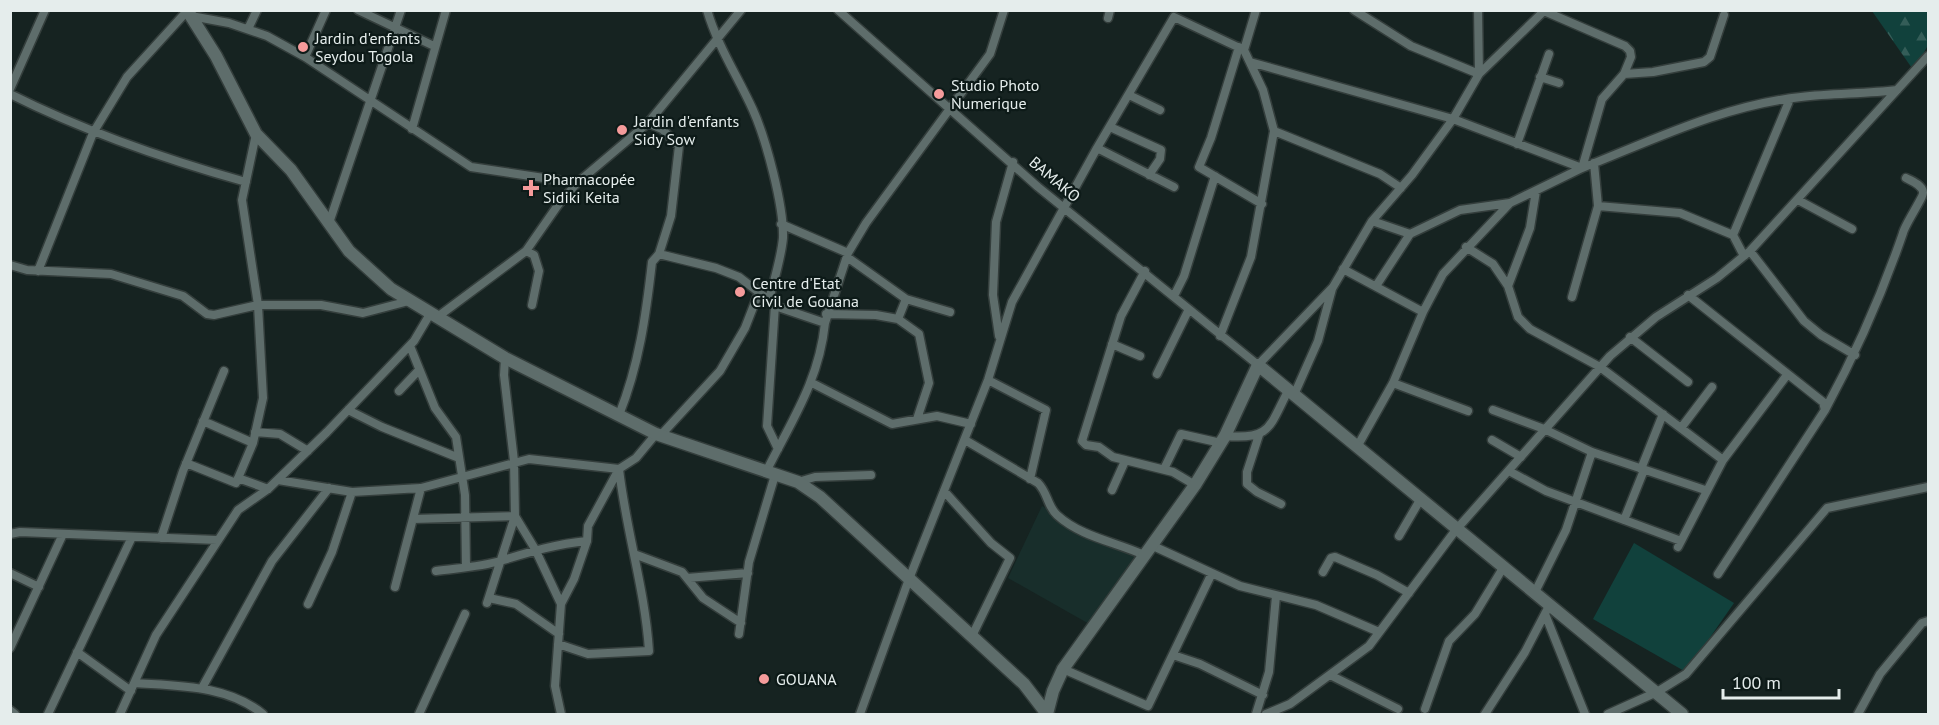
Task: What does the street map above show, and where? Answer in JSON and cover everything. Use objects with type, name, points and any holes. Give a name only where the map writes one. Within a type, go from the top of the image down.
[{"type":"street","points":[[10,88],[45,10]]},
{"type":"street","points":[[248,29],[257,10]]},
{"type":"street","points":[[305,57],[326,10]]},
{"type":"street","points":[[358,10],[434,46]]},
{"type":"street","points":[[328,223],[401,10]]},
{"type":"street","points":[[412,129],[446,10]]},
{"type":"street","points":[[707,10],[716,40],[753,111],[775,179],[781,224],[781,255],[772,303],[767,426],[778,449]]},
{"type":"street","points":[[120,714],[156,635],[238,510],[268,489],[308,451],[410,346],[433,316],[525,251],[577,183],[648,123],[741,10]]},
{"type":"street","name":"BAMAKO","points":[[838,10],[1038,186],[1258,365]]},
{"type":"street","points":[[739,634],[748,573],[771,473],[778,449],[812,383],[822,348],[825,318],[847,255],[866,223],[990,54],[1005,10]]},
{"type":"street","points":[[1256,10],[1211,138],[1199,164],[1202,169],[1262,204]]},
{"type":"street","points":[[1354,10],[1411,46],[1479,74]]},
{"type":"street","points":[[1478,10],[1479,74]]},
{"type":"street","points":[[1164,469],[1181,434],[1223,440],[1248,438],[1259,435],[1269,428],[1291,393],[1318,341],[1333,287],[1372,221],[1401,188],[1453,119],[1479,74],[1544,10],[1624,46],[1630,51],[1631,57],[1624,74],[1602,99],[1582,168]]},
{"type":"street","points":[[188,12],[267,36],[305,57],[471,167],[577,183]]},
{"type":"street","points":[[38,271],[93,133],[127,76],[188,12]]},
{"type":"street","points":[[188,12],[232,84],[256,134],[291,170],[349,251],[373,274],[433,316],[505,358],[658,435],[798,482],[820,497],[1024,684],[1047,714]]},
{"type":"street","points":[[860,714],[909,579],[988,380],[999,336],[1012,302],[1097,148],[1177,14],[1241,49],[1263,90],[1274,131],[1251,257],[1220,336]]},
{"type":"street","points":[[1624,74],[1653,72],[1704,62],[1710,57],[1724,15]]},
{"type":"street","points":[[1516,144],[1549,54]]},
{"type":"street","points":[[1266,714],[1290,704],[1369,646],[1456,530],[1600,367],[1630,337],[1688,295],[1717,278],[1747,254],[1929,56]]},
{"type":"street","points":[[1250,62],[1453,119],[1582,168]]},
{"type":"street","points":[[1540,77],[1559,83]]},
{"type":"street","points":[[1376,286],[1410,234],[1460,210],[1510,203],[1582,168],[1683,126],[1790,99],[1897,90]]},
{"type":"street","points":[[10,94],[93,133],[192,167],[246,182]]},
{"type":"street","points":[[1128,95],[1160,110]]},
{"type":"street","points":[[1733,235],[1790,99]]},
{"type":"street","points":[[619,415],[634,378],[642,340],[652,262],[659,254],[671,216],[679,146],[662,129],[648,123]]},
{"type":"street","points":[[1110,127],[1161,150],[1160,159],[1149,175]]},
{"type":"street","points":[[1274,131],[1380,174],[1401,188]]},
{"type":"street","points":[[186,463],[236,483],[253,443],[262,398],[258,305],[242,200],[256,134]]},
{"type":"street","points":[[1097,148],[1174,187]]},
{"type":"street","points":[[999,336],[993,295],[996,222],[1013,162]]},
{"type":"street","points":[[1572,297],[1598,206],[1594,163]]},
{"type":"street","points":[[1174,296],[1184,276],[1215,176]]},
{"type":"street","points":[[1718,574],[1825,410],[1855,355],[1905,225],[1923,196],[1923,190],[1906,178]]},
{"type":"street","points":[[1508,286],[1530,228],[1536,191]]},
{"type":"street","points":[[1798,200],[1852,229]]},
{"type":"street","points":[[1357,447],[1393,383],[1422,312],[1443,274],[1466,247],[1510,203]]},
{"type":"street","points":[[1598,206],[1680,213],[1733,235],[1804,321],[1821,335],[1855,355]]},
{"type":"street","points":[[1372,221],[1410,234]]},
{"type":"street","points":[[781,224],[847,255],[906,299],[950,312]]},
{"type":"street","points":[[1466,247],[1493,264],[1508,286],[1518,317],[1530,329],[1600,367],[1723,460]]},
{"type":"street","points":[[525,251],[534,255],[539,271],[532,305]]},
{"type":"street","points":[[659,254],[716,268],[739,277],[772,303],[825,318],[876,315],[898,319],[919,334],[929,383],[917,419]]},
{"type":"street","points":[[10,265],[38,271],[111,274],[183,296],[207,314],[214,315],[258,305],[321,305],[363,313],[410,301]]},
{"type":"street","points":[[1343,269],[1422,312]]},
{"type":"street","points":[[1145,272],[1121,316],[1082,441],[1125,461],[1164,469],[1195,485]]},
{"type":"street","points":[[1047,714],[1053,691],[1064,669],[1195,485],[1223,440],[1258,365],[1333,287]]},
{"type":"street","points":[[561,714],[555,686],[561,604],[574,579],[591,516],[619,469],[636,458],[720,371],[745,328],[759,292]]},
{"type":"street","points":[[1688,295],[1823,402],[1825,410]]},
{"type":"street","points":[[898,319],[906,299]]},
{"type":"street","points":[[1156,374],[1189,309]]},
{"type":"street","points":[[1630,337],[1688,382]]},
{"type":"street","points":[[1112,344],[1140,356]]},
{"type":"street","points":[[410,346],[435,408],[456,437],[466,518],[466,567]]},
{"type":"street","points":[[505,358],[504,375],[514,461],[515,516],[488,601],[516,604],[559,639],[588,654],[649,651],[647,616],[624,516],[619,469]]},
{"type":"street","points":[[1258,365],[1534,594],[1547,610],[1682,714]]},
{"type":"street","points":[[399,391],[420,370]]},
{"type":"street","points":[[161,538],[186,463],[224,371]]},
{"type":"street","points":[[1509,471],[1546,491],[1624,520],[1679,544],[1705,490],[1723,460],[1787,375]]},
{"type":"street","points":[[988,380],[1046,410],[1030,479]]},
{"type":"street","points":[[812,383],[892,424],[937,416],[971,424]]},
{"type":"street","points":[[1393,383],[1468,411]]},
{"type":"street","points":[[1681,428],[1712,387]]},
{"type":"street","points":[[348,410],[381,427],[459,458]]},
{"type":"street","points":[[1492,410],[1544,429],[1592,453],[1705,490]]},
{"type":"street","points":[[1624,520],[1663,414]]},
{"type":"street","points":[[203,421],[253,443]]},
{"type":"street","points":[[255,432],[280,434],[308,451]]},
{"type":"street","points":[[1259,435],[1247,472],[1247,484],[1257,492],[1281,504]]},
{"type":"street","points":[[965,440],[1044,489],[1050,508],[1060,518],[1090,535],[1148,550],[1212,573],[1240,586],[1316,605],[1379,632]]},
{"type":"street","points":[[1492,440],[1521,457]]},
{"type":"street","points":[[1534,594],[1566,530],[1592,453]]},
{"type":"street","points":[[278,480],[352,492],[420,488],[514,461],[548,459],[581,466],[619,469]]},
{"type":"street","points":[[1112,490],[1125,461]]},
{"type":"street","points":[[798,482],[815,477],[871,475]]},
{"type":"street","points":[[238,478],[268,489]]},
{"type":"street","points":[[1608,714],[1656,692],[1686,674],[1827,508],[1929,487]]},
{"type":"street","points":[[202,688],[272,561],[329,488]]},
{"type":"street","points":[[395,587],[420,488]]},
{"type":"street","points":[[944,491],[992,543],[1010,558],[972,636]]},
{"type":"street","points":[[308,604],[332,552],[352,492]]},
{"type":"street","points":[[1399,536],[1420,500]]},
{"type":"street","points":[[412,519],[515,516]]},
{"type":"street","points":[[515,516],[535,549],[561,604]]},
{"type":"street","points":[[10,534],[217,540]]},
{"type":"street","points":[[10,648],[63,534]]},
{"type":"street","points":[[48,714],[132,537]]},
{"type":"street","points":[[436,571],[499,561],[535,549],[586,541]]},
{"type":"street","points":[[634,554],[668,565],[687,578],[709,603],[741,623]]},
{"type":"street","points":[[1323,572],[1331,558],[1335,557],[1377,575],[1408,593]]},
{"type":"street","points":[[1425,709],[1449,641],[1475,614],[1503,568]]},
{"type":"street","points":[[10,573],[39,586]]},
{"type":"street","points":[[687,578],[748,573]]},
{"type":"street","points":[[1064,669],[1148,706],[1212,573]]},
{"type":"street","points":[[1257,714],[1269,672],[1276,596]]},
{"type":"street","points":[[1485,714],[1525,652],[1547,610]]},
{"type":"street","points":[[1547,610],[1585,714]]},
{"type":"street","points":[[418,714],[465,614]]},
{"type":"street","points":[[1858,714],[1880,674],[1922,623],[1929,621]]},
{"type":"street","points":[[78,652],[133,687],[202,688],[226,694],[252,705],[263,714]]},
{"type":"street","points":[[1173,655],[1200,664],[1263,695]]},
{"type":"street","points":[[1330,675],[1398,709]]},
{"type":"street","points":[[10,710],[15,714]]},
{"type":"shaded area","points":[[1042,506],[1138,554],[1091,625],[1008,578]]},
{"type":"green space","points":[[1872,11],[1928,11],[1928,45],[1914,71]]},
{"type":"green space","points":[[1634,543],[1734,603],[1686,672],[1593,619]]},
{"type":"place","name":"Jardin d'enfants Seydou Togola","points":[[303,47]]},
{"type":"place","name":"Studio Photo Numerique","points":[[939,94]]},
{"type":"place","name":"Jardin d'enfants Sidy Sow","points":[[622,130]]},
{"type":"place","name":"Pharmacopée Sidiki Keita","points":[[531,188]]},
{"type":"place","name":"Centre d'Etat Civil de Gouana","points":[[740,292]]},
{"type":"place","name":"GOUANA","points":[[764,679]]}]
